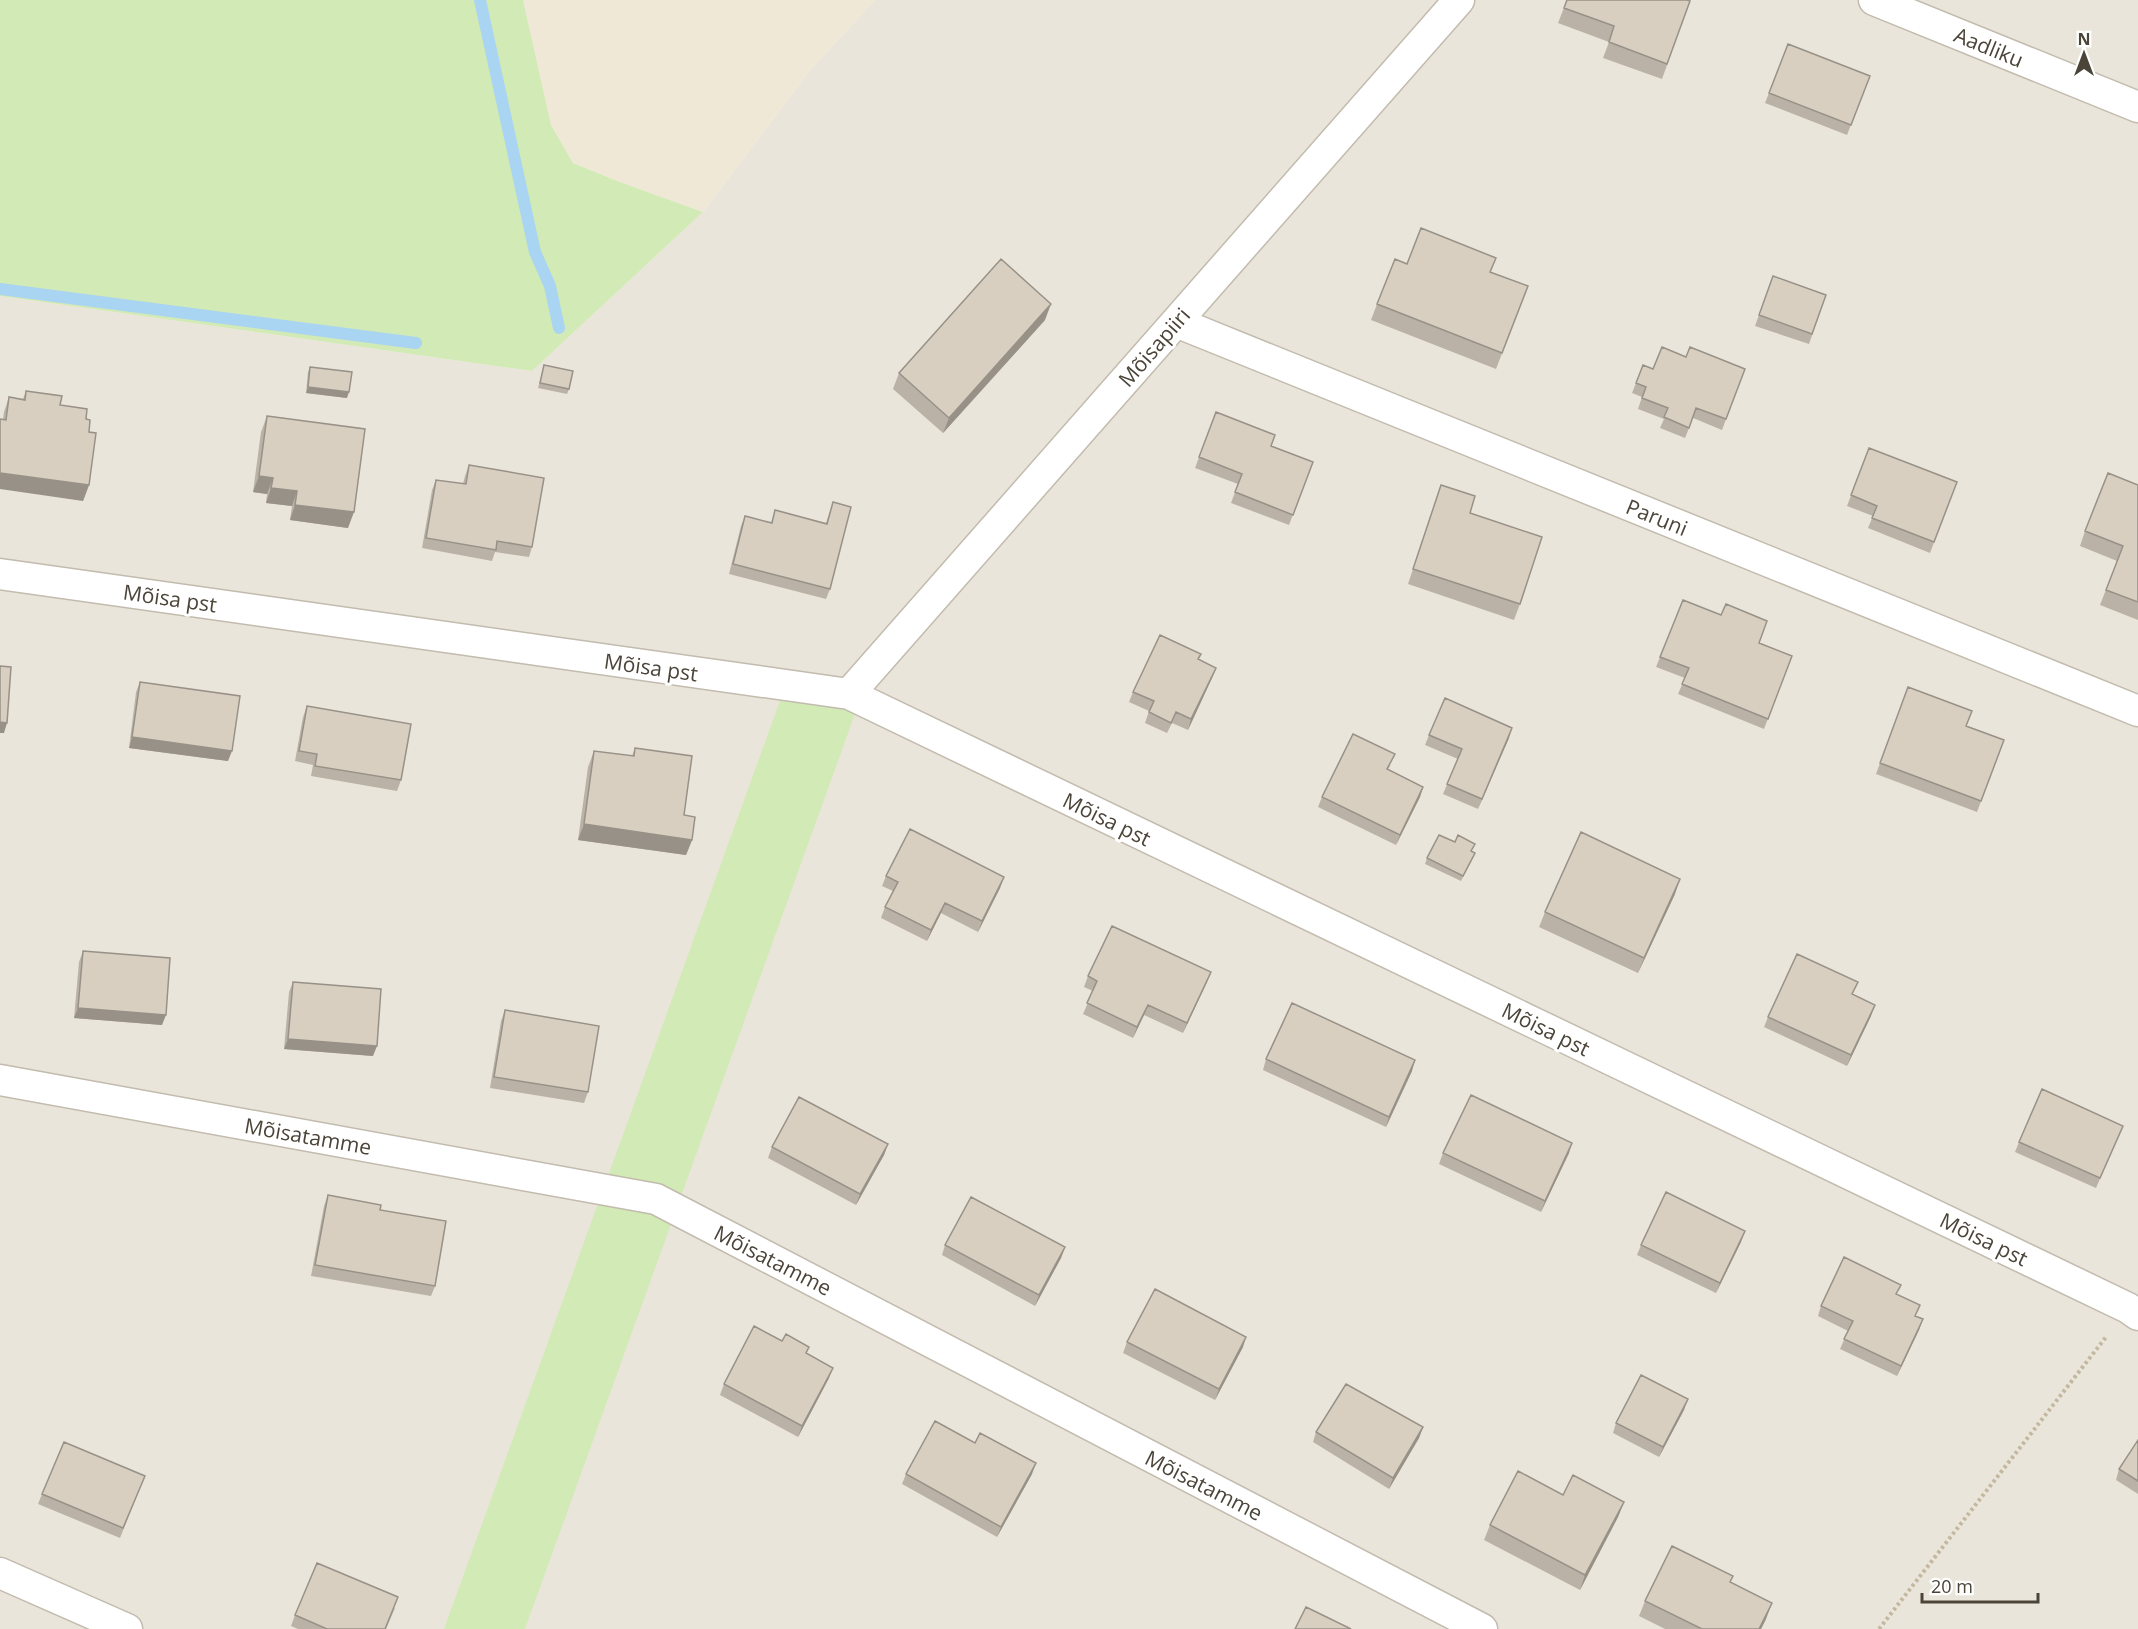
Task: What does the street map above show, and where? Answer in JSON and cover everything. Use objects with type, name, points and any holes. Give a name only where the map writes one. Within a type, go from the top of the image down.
[{"type":"street","name":"Mõisapiiri","points":[[849,694],[1459,0]]},
{"type":"street","name":"Aadliku","points":[[1874,0],[2138,107]]},
{"type":"street","name":"Paruni","points":[[1176,322],[2138,711]]},
{"type":"street","name":"Mõisa pst","points":[[0,574],[849,694],[2133,1311]]},
{"type":"street","name":"Mõisatamme","points":[[0,1080],[656,1199],[1482,1629]]},
{"type":"street","points":[[0,1573],[127,1629]]},
{"type":"path","points":[[1879,1629],[2133,1311]]},
{"type":"shaded area","points":[[523,0],[875,0],[811,69],[703,212],[573,163],[551,125]]},
{"type":"shaded area","points":[[875,0],[2138,0],[2138,1629],[0,1629],[0,296],[532,371],[703,212],[811,69]]},
{"type":"green space","points":[[0,0],[523,0],[551,125],[573,163],[703,212],[532,371],[0,296]]},
{"type":"green space","points":[[785,687],[860,700],[525,1629],[444,1629]]},
{"type":"building","points":[[1567,0],[1690,1],[1667,64],[1609,42],[1614,26],[1564,8]]},
{"type":"building","points":[[1788,44],[1870,76],[1851,125],[1769,93]]},
{"type":"building","points":[[1421,228],[1496,258],[1490,272],[1528,286],[1502,353],[1377,304],[1395,259],[1407,264]]},
{"type":"building","points":[[1001,259],[1051,304],[949,418],[899,373]]},
{"type":"building","points":[[1773,276],[1826,295],[1812,334],[1759,315]]},
{"type":"building","points":[[1662,347],[1686,357],[1690,347],[1745,369],[1726,419],[1696,408],[1689,428],[1664,417],[1668,408],[1642,398],[1646,387],[1636,383],[1643,365],[1653,369]]},
{"type":"building","points":[[544,365],[573,371],[569,389],[540,383]]},
{"type":"building","points":[[310,367],[352,372],[349,392],[308,387]]},
{"type":"building","points":[[26,391],[62,396],[60,405],[87,409],[86,419],[90,420],[89,432],[96,433],[89,485],[0,473],[0,419],[6,420],[9,397],[25,400]]},
{"type":"building","points":[[1216,412],[1275,435],[1271,446],[1313,462],[1293,515],[1235,492],[1242,474],[1199,457]]},
{"type":"building","points":[[267,416],[365,429],[354,512],[295,505],[297,491],[271,488],[273,478],[259,476]]},
{"type":"building","points":[[1869,448],[1957,482],[1934,542],[1872,518],[1877,506],[1851,495]]},
{"type":"building","points":[[469,465],[544,478],[532,547],[497,541],[496,550],[426,538],[436,480],[466,484]]},
{"type":"building","points":[[2108,473],[2138,485],[2138,602],[2106,590],[2123,546],[2085,531]]},
{"type":"building","points":[[1441,485],[1475,496],[1470,513],[1542,537],[1520,604],[1413,569]]},
{"type":"building","points":[[833,502],[851,507],[830,589],[733,564],[745,516],[772,523],[775,510],[827,524]]},
{"type":"building","points":[[1683,600],[1721,615],[1726,604],[1767,621],[1759,643],[1792,656],[1768,719],[1682,684],[1689,668],[1660,657]]},
{"type":"building","points":[[1160,635],[1201,654],[1198,659],[1216,668],[1191,719],[1176,712],[1171,723],[1149,712],[1154,701],[1133,692]]},
{"type":"building","points":[[0,666],[11,667],[7,723],[0,722]]},
{"type":"building","points":[[140,682],[240,696],[232,751],[132,737]]},
{"type":"building","points":[[1908,687],[1972,711],[1966,726],[2004,740],[1981,801],[1880,763]]},
{"type":"building","points":[[1445,698],[1512,728],[1482,799],[1447,784],[1462,749],[1429,735]]},
{"type":"building","points":[[307,706],[411,724],[401,780],[315,766],[317,754],[299,751]]},
{"type":"building","points":[[1353,734],[1395,754],[1387,769],[1423,787],[1400,835],[1322,797]]},
{"type":"building","points":[[635,748],[692,756],[684,815],[695,817],[692,840],[584,824],[594,751],[634,756]]},
{"type":"building","points":[[910,829],[1004,877],[982,921],[945,903],[931,930],[885,907],[898,882],[886,876]]},
{"type":"building","points":[[1581,832],[1680,879],[1644,958],[1545,912]]},
{"type":"building","points":[[1439,835],[1455,842],[1458,835],[1475,844],[1471,851],[1475,853],[1463,876],[1427,858]]},
{"type":"building","points":[[1112,926],[1211,972],[1187,1023],[1148,1005],[1137,1027],[1087,1003],[1097,981],[1088,976]]},
{"type":"building","points":[[83,951],[170,958],[166,1015],[78,1008]]},
{"type":"building","points":[[1797,954],[1858,982],[1852,994],[1875,1005],[1851,1055],[1768,1017]]},
{"type":"building","points":[[293,982],[381,989],[377,1046],[288,1039]]},
{"type":"building","points":[[1292,1003],[1415,1060],[1389,1117],[1266,1059]]},
{"type":"building","points":[[505,1010],[599,1026],[588,1092],[494,1077]]},
{"type":"building","points":[[2042,1089],[2123,1126],[2100,1178],[2019,1142]]},
{"type":"building","points":[[1471,1095],[1572,1143],[1545,1201],[1443,1153]]},
{"type":"building","points":[[799,1097],[888,1144],[860,1194],[772,1147]]},
{"type":"building","points":[[1666,1192],[1745,1231],[1720,1283],[1641,1245]]},
{"type":"building","points":[[328,1195],[381,1205],[380,1210],[446,1221],[435,1286],[315,1265]]},
{"type":"building","points":[[971,1197],[1065,1247],[1039,1295],[945,1245]]},
{"type":"building","points":[[1844,1257],[1901,1285],[1896,1294],[1920,1305],[1915,1316],[1923,1319],[1901,1366],[1844,1339],[1853,1321],[1821,1306]]},
{"type":"building","points":[[1155,1289],[1246,1337],[1219,1389],[1127,1342]]},
{"type":"building","points":[[754,1326],[782,1341],[786,1334],[809,1347],[806,1353],[833,1368],[802,1426],[724,1384]]},
{"type":"building","points":[[1641,1375],[1688,1399],[1663,1447],[1616,1423]]},
{"type":"building","points":[[1346,1384],[1423,1427],[1393,1478],[1316,1432]]},
{"type":"building","points":[[935,1421],[975,1443],[980,1433],[1036,1463],[1001,1527],[906,1474]]},
{"type":"building","points":[[2138,1440],[2138,1481],[2119,1469]]},
{"type":"building","points":[[64,1442],[145,1476],[123,1528],[42,1494]]},
{"type":"building","points":[[1518,1471],[1563,1495],[1573,1475],[1624,1502],[1585,1575],[1490,1525]]},
{"type":"building","points":[[1672,1546],[1733,1576],[1730,1582],[1772,1603],[1759,1629],[1702,1629],[1645,1601]]},
{"type":"building","points":[[317,1563],[398,1597],[385,1629],[327,1629],[295,1615]]},
{"type":"building","points":[[1306,1607],[1351,1629],[1295,1629]]},
{"type":"waterway","points":[[480,0],[535,252],[550,286],[559,328]]},
{"type":"waterway","points":[[0,289],[416,343]]}]
